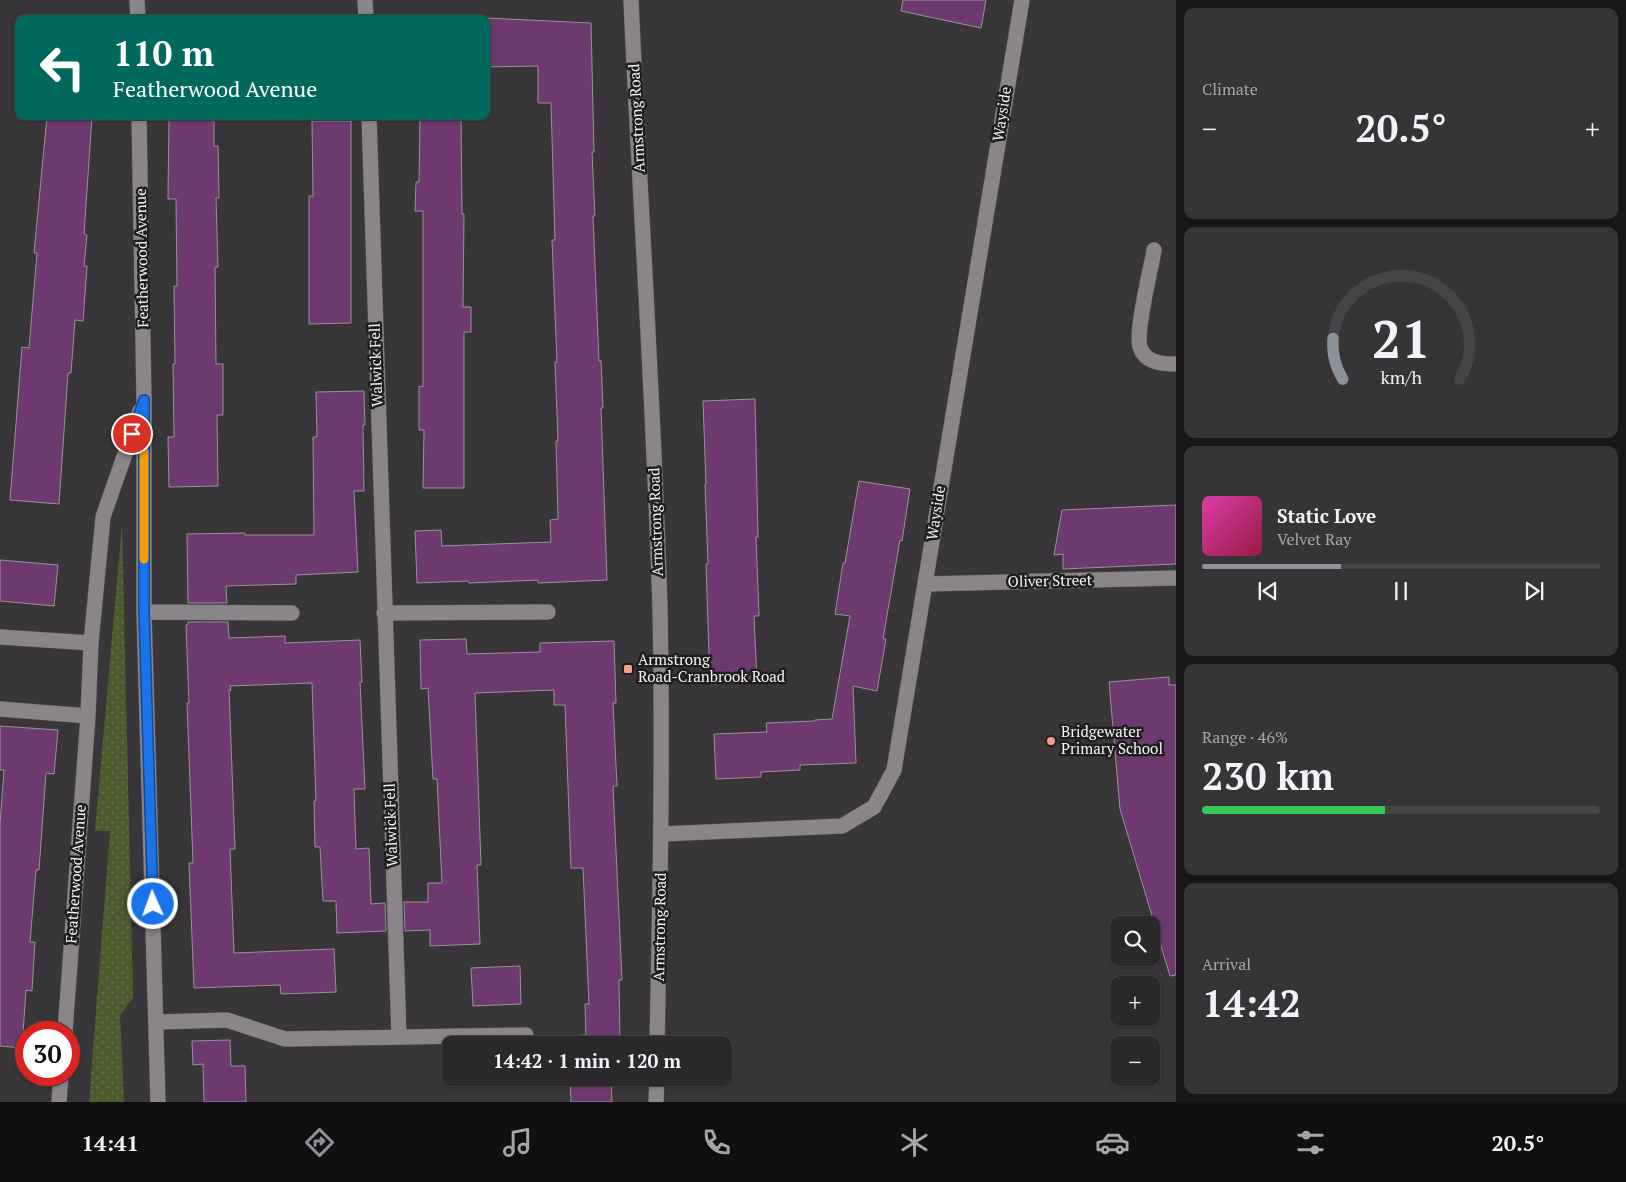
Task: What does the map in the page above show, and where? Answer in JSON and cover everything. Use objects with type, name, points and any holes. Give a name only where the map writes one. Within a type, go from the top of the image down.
[{"type":"street","points":[[137,0],[138,15]]},
{"type":"street","points":[[365,0],[366,15]]},
{"type":"street","name":"Armstrong Road","points":[[631,0],[649,326],[660,610],[662,834],[658,1036]]},
{"type":"street","name":"Wayside","points":[[662,834],[842,826],[874,807],[894,770],[1022,0]]},
{"type":"street","name":"Featherwood Avenue","points":[[139,120],[144,400],[144,612],[158,1102]]},
{"type":"street","name":"Walwick Fell","points":[[369,120],[399,1037]]},
{"type":"street","points":[[1154,250],[1140,327],[1140,347],[1147,358],[1161,364],[1176,364]]},
{"type":"street","name":"Featherwood Avenue","points":[[66,1021],[88,716],[91,643],[103,517],[144,400]]},
{"type":"street","name":"Oliver Street","points":[[925,584],[1176,578]]},
{"type":"street","points":[[144,612],[292,613]]},
{"type":"street","points":[[384,613],[548,612]]},
{"type":"street","points":[[0,637],[91,643]]},
{"type":"street","points":[[0,709],[88,716]]},
{"type":"street","points":[[156,1022],[227,1020],[285,1039],[526,1035]]},
{"type":"street","points":[[60,1102],[61,1086]]},
{"type":"street","points":[[656,1102],[657,1086]]},
{"type":"green space","points":[[122,524],[133,998],[120,1015],[124,1102],[89,1102],[110,831],[95,831]]},
{"type":"building","points":[[903,0],[986,0],[981,28],[901,11]]},
{"type":"building","points":[[490,18],[591,23],[594,152],[592,152],[595,216],[593,216],[599,361],[601,360],[603,408],[601,408],[607,580],[538,583],[538,580],[417,583],[415,531],[441,530],[442,546],[551,542],[550,520],[558,519],[555,362],[557,362],[552,240],[555,240],[551,103],[538,103],[538,66],[490,67]]},
{"type":"building","points":[[47,120],[92,120],[84,234],[87,235],[84,266],[87,266],[83,321],[75,320],[71,373],[68,373],[59,504],[10,500],[22,347],[29,348],[37,253],[34,253]]},
{"type":"building","points":[[169,120],[214,120],[214,146],[218,146],[219,198],[216,198],[218,267],[215,267],[216,364],[223,364],[223,415],[217,415],[218,486],[169,487],[168,437],[174,437],[174,286],[177,286],[176,199],[168,199]]},
{"type":"building","points":[[420,120],[461,120],[462,214],[464,214],[463,307],[471,307],[471,332],[464,332],[464,488],[423,488],[424,430],[419,430],[419,386],[423,387],[423,211],[415,211],[416,182],[419,182]]},
{"type":"building","points":[[312,121],[351,121],[351,323],[309,324],[309,196],[313,196]]},
{"type":"building","points":[[364,391],[364,491],[354,491],[358,572],[296,575],[296,584],[226,586],[227,603],[188,603],[187,534],[314,535],[313,437],[317,437],[316,392]]},
{"type":"building","points":[[755,399],[758,537],[756,537],[759,616],[754,616],[757,682],[710,684],[703,401]]},
{"type":"building","points":[[859,481],[910,489],[883,639],[886,639],[877,691],[853,686],[856,763],[800,765],[800,770],[761,772],[761,777],[716,779],[714,734],[767,732],[766,723],[832,719],[850,616],[835,614]]},
{"type":"building","points":[[1176,505],[1176,564],[1063,569],[1063,554],[1054,555],[1062,510]]},
{"type":"building","points":[[0,560],[58,565],[54,606],[0,601]]},
{"type":"building","points":[[188,622],[228,622],[229,638],[285,636],[285,643],[360,640],[365,789],[354,789],[356,849],[369,848],[371,904],[385,903],[386,931],[337,933],[336,901],[323,901],[320,847],[315,847],[314,801],[316,801],[312,683],[230,686],[231,690],[229,690],[235,849],[230,849],[234,953],[334,949],[336,992],[281,994],[280,985],[194,988],[189,863],[193,863],[187,703],[189,703],[186,625]]},
{"type":"building","points":[[466,639],[467,654],[540,652],[540,643],[614,641],[616,703],[613,703],[617,786],[613,786],[622,980],[619,980],[620,1036],[568,1036],[586,1035],[585,1004],[589,1004],[583,868],[571,868],[565,705],[554,705],[554,690],[475,693],[481,865],[477,865],[480,944],[430,946],[430,930],[405,931],[404,902],[428,902],[428,883],[442,883],[437,779],[433,779],[428,688],[421,689],[420,640]]},
{"type":"building","points":[[1169,677],[1169,685],[1176,685],[1176,975],[1170,976],[1160,943],[1160,916],[1152,916],[1120,809],[1109,682]]},
{"type":"building","points":[[0,726],[58,730],[54,774],[46,773],[39,870],[36,870],[30,942],[35,942],[32,991],[26,990],[24,1021],[15,1021],[15,1047],[0,1046],[0,824],[4,770],[0,770]]},
{"type":"building","points":[[520,966],[521,1004],[473,1006],[471,968]]},
{"type":"building","points":[[230,1040],[231,1066],[245,1066],[246,1102],[204,1102],[203,1064],[193,1065],[192,1041]]},
{"type":"building","points":[[570,1086],[611,1086],[612,1102],[571,1102]]},
{"type":"slow traffic","points":[[144,451],[144,559]]},
{"type":"place","name":"Armstrong Road-Cranbrook Road","points":[[628,669]]},
{"type":"place","name":"Bridgewater Primary School","points":[[1051,741]]},
{"type":"route","points":[[132,434],[144,400],[144,612],[153,904]]}]
